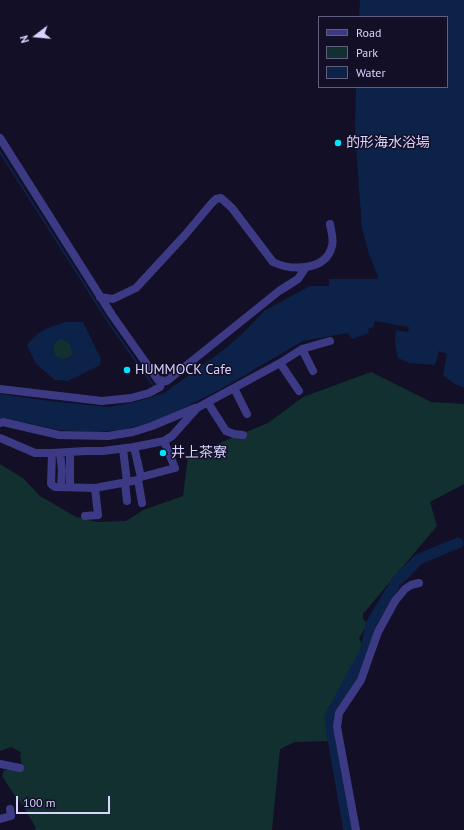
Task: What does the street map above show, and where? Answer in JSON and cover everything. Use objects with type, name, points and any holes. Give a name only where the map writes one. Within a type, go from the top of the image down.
[{"type":"street","points":[[0,138],[100,296],[150,369],[158,380],[162,382],[167,381],[279,291],[298,279],[306,267]]},
{"type":"street","points":[[100,296],[114,299],[136,288],[185,235],[211,204],[221,198],[232,208],[273,262],[281,266],[293,268],[306,267],[320,262],[327,257],[332,245],[330,224]]},
{"type":"street","points":[[0,423],[3,422],[59,435],[108,436],[133,432],[152,426],[208,403],[302,349],[330,341]]},
{"type":"street","points":[[302,349],[313,371]]},
{"type":"street","points":[[280,363],[299,391]]},
{"type":"street","points":[[0,389],[102,401],[131,398],[149,394],[160,387],[162,382]]},
{"type":"street","points":[[234,388],[247,414]]},
{"type":"street","points":[[208,403],[226,432],[243,435]]},
{"type":"street","points":[[0,438],[35,452],[56,453],[123,449],[164,441],[172,436],[197,408]]},
{"type":"street","points":[[133,432],[142,503]]},
{"type":"street","points":[[85,436],[85,451]]},
{"type":"street","points":[[56,453],[51,484],[54,487],[95,488],[140,479],[175,468],[164,441]]},
{"type":"street","points":[[123,449],[127,502]]},
{"type":"street","points":[[70,452],[70,487]]},
{"type":"street","points":[[85,516],[98,515],[95,488]]},
{"type":"street","points":[[356,830],[337,727],[339,713],[361,680],[378,632],[395,601],[405,589],[411,585],[419,583]]},
{"type":"street","points":[[0,764],[20,768]]},
{"type":"street","points":[[0,819],[11,816],[10,809]]},
{"type":"green space","points":[[60,339],[66,340],[70,344],[73,354],[63,360],[55,356],[54,350],[54,344]]},
{"type":"green space","points":[[371,372],[431,402],[464,404],[464,484],[430,502],[437,526],[363,614],[363,619],[368,624],[367,628],[363,630],[359,638],[362,645],[362,651],[346,680],[347,682],[342,691],[338,692],[328,710],[327,717],[331,741],[295,742],[280,749],[272,830],[34,830],[36,828],[24,807],[2,776],[4,770],[22,769],[20,754],[22,753],[11,747],[0,751],[0,464],[24,479],[40,496],[76,517],[97,522],[126,521],[143,510],[183,496],[188,456],[268,423],[303,397]]},
{"type":"water","points":[[360,0],[464,0],[464,388],[453,383],[443,375],[447,354],[439,351],[435,365],[409,363],[398,358],[395,344],[396,330],[408,332],[409,327],[375,321],[373,327],[368,329],[369,333],[352,339],[348,333],[303,341],[221,389],[160,420],[121,430],[91,432],[59,430],[4,418],[0,419],[0,394],[109,407],[136,402],[164,393],[225,349],[264,311],[310,286],[329,286],[329,279],[376,279],[378,277],[369,254],[362,228],[355,135],[356,88],[448,88],[448,16],[359,16]]},
{"type":"water","points":[[66,322],[83,322],[101,359],[100,365],[68,381],[55,380],[36,364],[27,345],[40,332]],"holes":[[[63,339],[70,344],[73,354],[63,360],[55,355],[54,347],[56,342]]]},
{"type":"waterway","points":[[0,152],[111,326],[155,388]]},
{"type":"waterway","points":[[349,830],[330,717],[365,652],[372,622],[397,581],[419,559],[458,543]]},
{"type":"place","name":"的形海水浴場","points":[[338,143]]},
{"type":"place","name":"HUMMOCK Cafe","points":[[127,370]]},
{"type":"place","name":"井上茶寮","points":[[163,453]]}]
